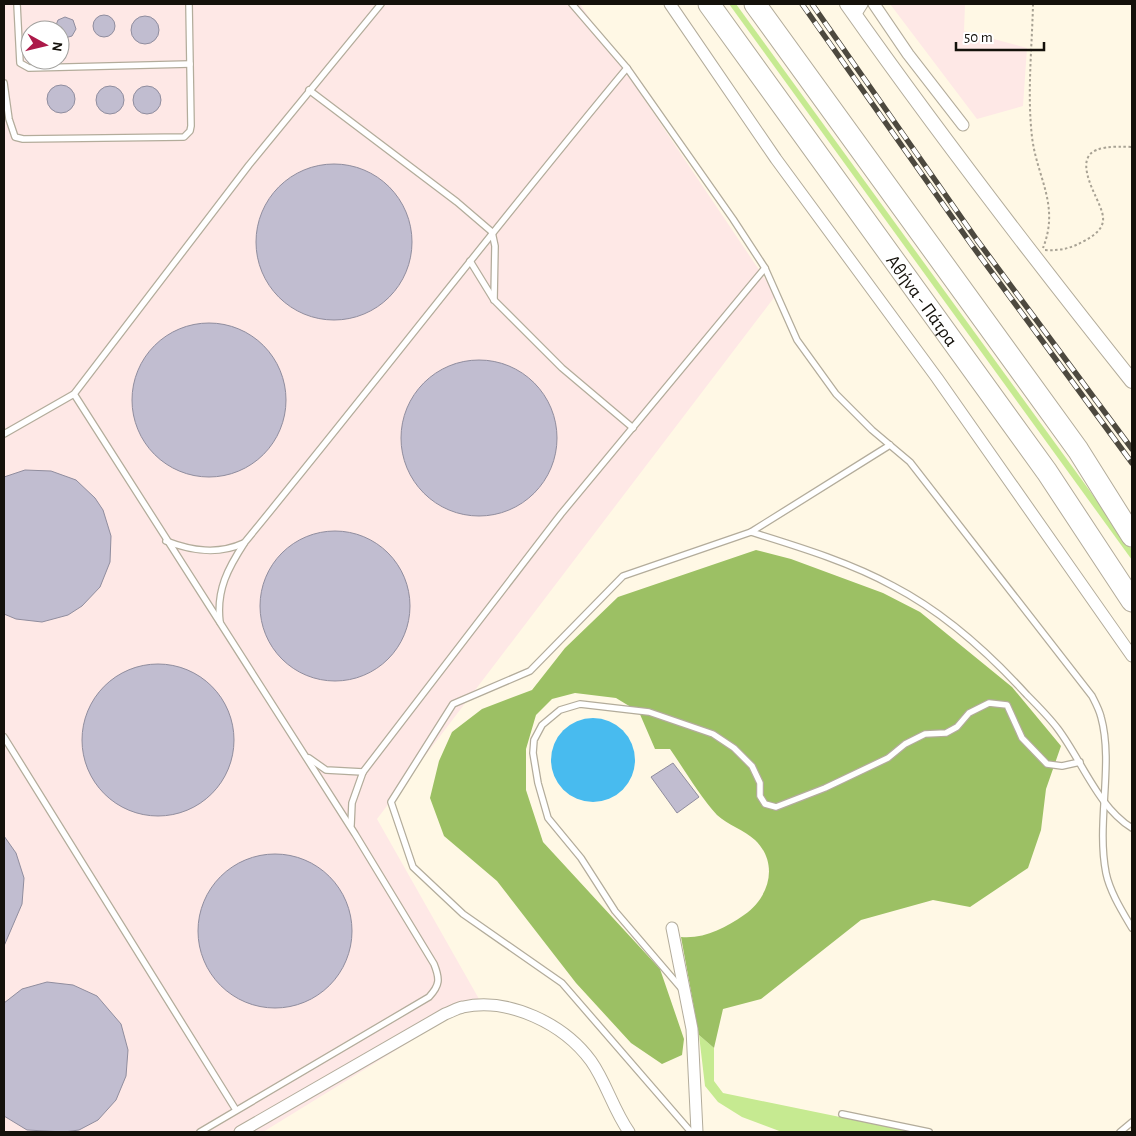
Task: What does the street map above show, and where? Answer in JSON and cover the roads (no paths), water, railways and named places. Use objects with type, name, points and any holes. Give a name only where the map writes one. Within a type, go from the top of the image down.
[{"type":"highway","name":"Αθήνα - Πάτρα","points":[[709,4],[1047,472],[1132,600]]},
{"type":"highway","name":"Αθήνα - Πάτρα","points":[[755,4],[1078,450],[1132,536]]},
{"type":"highway","points":[[1078,450],[1132,513]]},
{"type":"highway","points":[[1047,472],[1115,550],[1132,574]]},
{"type":"street","points":[[670,4],[776,159],[948,394],[1132,656]]},
{"type":"street","points":[[847,4],[858,10],[922,110],[1038,263],[1132,381]]},
{"type":"street","points":[[874,4],[908,54],[963,125]]},
{"type":"street","points":[[672,928],[692,1028],[697,1132]]},
{"type":"street","points":[[240,1132],[445,1014],[463,1007],[492,1006],[534,1016],[551,1025],[575,1043],[592,1061],[610,1101],[629,1132]]},
{"type":"lane","points":[[17,4],[20,63],[29,68],[190,64]]},
{"type":"lane","points":[[4,83],[9,120],[15,137],[23,139],[184,137],[190,131],[191,126],[189,4]]},
{"type":"lane","points":[[4,434],[74,394],[309,90],[381,4]]},
{"type":"lane","points":[[572,4],[626,68],[764,268],[797,340],[849,410],[910,462],[1092,696],[1101,716],[1105,739],[1103,798],[1106,873],[1115,897],[1132,928]]},
{"type":"lane","points":[[220,625],[219,592],[225,576],[245,542],[492,232],[626,68]]},
{"type":"lane","points":[[309,90],[457,202],[492,232],[494,246],[494,300]]},
{"type":"lane","points":[[470,261],[494,300],[562,368],[633,428]]},
{"type":"lane","points":[[351,827],[352,803],[363,772],[561,514],[764,268]]},
{"type":"lane","points":[[74,394],[166,541],[351,827],[434,964],[439,978],[437,988],[429,997],[200,1132]]},
{"type":"lane","points":[[691,1132],[562,983],[463,914],[412,868],[391,802],[453,704],[530,671],[623,576],[751,532],[890,445]]},
{"type":"lane","points":[[751,532],[814,552],[892,585],[924,603],[969,636],[1058,729],[1120,821],[1132,828]]},
{"type":"lane","points":[[166,541],[196,550],[233,548],[245,542]]},
{"type":"lane","points":[[685,993],[615,911],[581,858],[548,818],[538,783],[533,753],[534,740],[542,725],[560,710],[580,704],[640,710],[713,734],[734,748],[752,766],[760,783],[760,796],[765,804],[776,807],[825,788],[846,776],[877,764],[905,744],[925,734],[946,733],[957,727],[969,713],[989,703],[1007,705],[1022,738],[1047,764],[1062,766],[1080,762]]},
{"type":"lane","points":[[4,737],[236,1110]]},
{"type":"lane","points":[[303,752],[318,766],[326,770],[363,772]]},
{"type":"lane","points":[[842,1114],[929,1132]]},
{"type":"lane","points":[[1120,1132],[1132,1122]]},
{"type":"water","points":[[585,718],[601,718],[617,725],[628,736],[635,752],[632,776],[623,790],[617,795],[601,802],[585,802],[569,795],[558,784],[551,768],[551,752],[558,736],[569,725]]},
{"type":"railway","points":[[802,4],[971,244],[1132,463]]},
{"type":"railway","points":[[812,4],[977,240],[1132,449]]}]
